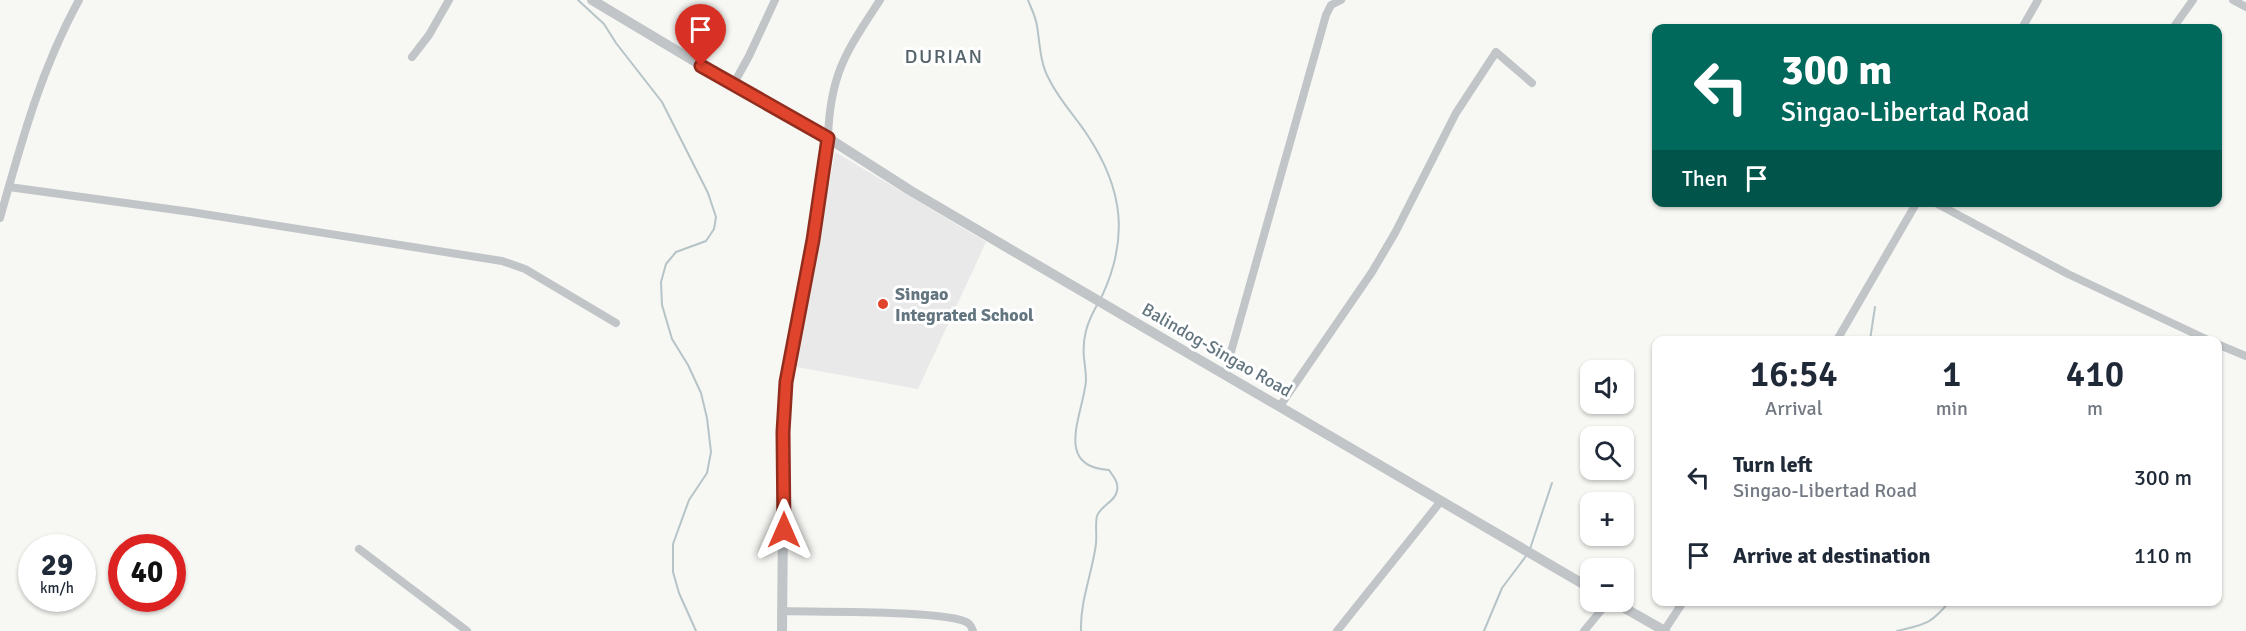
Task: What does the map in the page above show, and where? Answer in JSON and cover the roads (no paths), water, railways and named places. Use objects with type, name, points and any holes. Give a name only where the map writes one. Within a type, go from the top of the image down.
[{"type":"street","points":[[0,218],[30,115],[49,61],[79,0]]},
{"type":"street","points":[[412,57],[429,35],[449,0]]},
{"type":"street","name":"Balindog-Singao Road","points":[[592,0],[733,85],[828,138],[959,220],[1580,582]]},
{"type":"street","points":[[733,85],[775,0]]},
{"type":"street","points":[[782,631],[786,382],[813,240],[828,138],[831,98],[842,62],[880,0]]},
{"type":"street","points":[[1225,374],[1326,15],[1331,5],[1341,0]]},
{"type":"street","points":[[2024,24],[2038,0]]},
{"type":"street","points":[[2176,24],[2193,0]]},
{"type":"street","points":[[2233,0],[2246,7]]},
{"type":"street","points":[[1280,406],[1372,272],[1395,233],[1456,112],[1496,52],[1532,83]]},
{"type":"street","points":[[9,187],[502,261],[525,269],[616,323]]},
{"type":"street","points":[[1838,336],[1914,207]]},
{"type":"street","points":[[1943,207],[2068,274],[2200,336]]},
{"type":"street","points":[[2222,347],[2246,356]]},
{"type":"street","points":[[1337,631],[1441,501]]},
{"type":"street","points":[[359,549],[467,631]]},
{"type":"street","points":[[1632,612],[1665,631],[1681,606]]},
{"type":"street","points":[[783,611],[926,616],[963,621],[969,623],[973,631]]},
{"type":"street","points":[[1584,631],[1600,612]]},
{"type":"waterway","points":[[578,0],[604,24],[662,102],[708,193],[716,217],[714,229],[706,241],[676,252],[666,264],[661,282],[662,305],[672,339],[701,393],[711,452],[707,473],[689,500],[673,544],[673,572],[679,593],[696,631]]},
{"type":"waterway","points":[[1028,0],[1035,16],[1046,73],[1100,156],[1115,195],[1119,234],[1111,275],[1102,296]]},
{"type":"waterway","points":[[1081,631],[1082,609],[1096,544],[1097,516],[1114,498],[1117,488],[1115,479],[1109,470],[1092,467],[1081,459],[1076,449],[1077,423],[1086,381],[1085,337],[1097,305]]},
{"type":"waterway","points":[[1871,336],[1875,307]]},
{"type":"waterway","points":[[1530,549],[1552,483]]},
{"type":"waterway","points":[[1484,631],[1502,588],[1526,556]]},
{"type":"waterway","points":[[1897,631],[1926,623],[1945,606]]},
{"type":"place","name":"Singao Integrated School","points":[[883,304]]},
{"type":"district","name":"DURIAN","points":[[944,56]]}]
